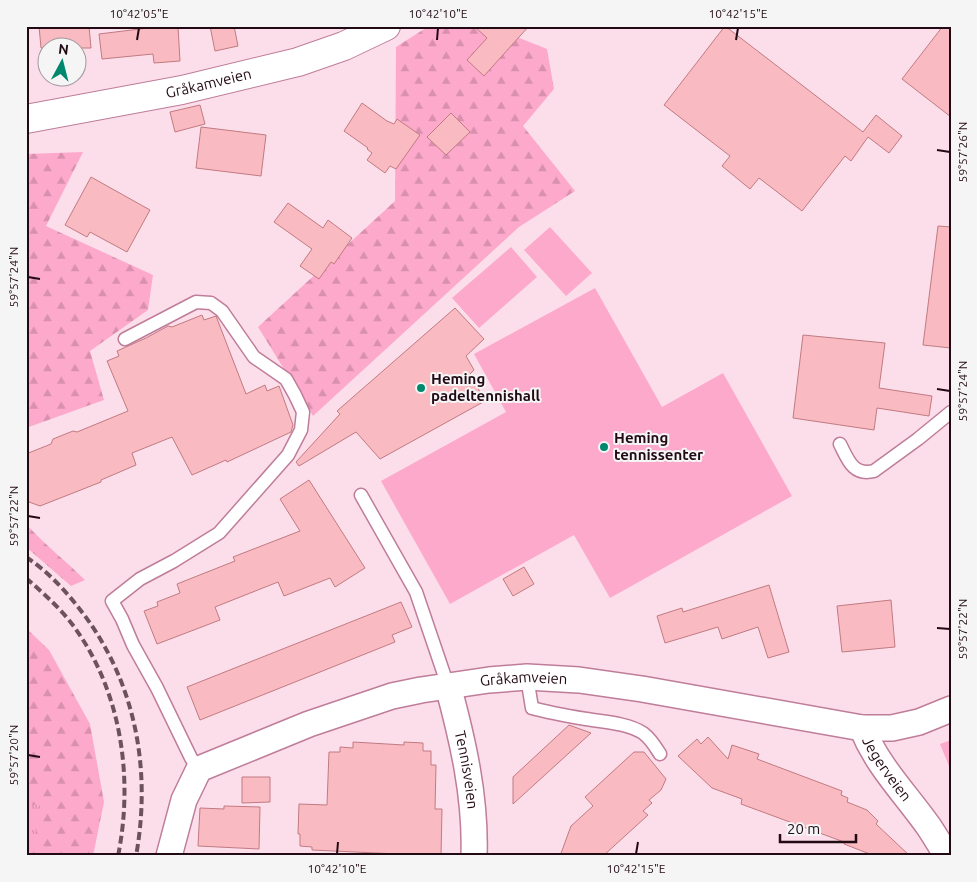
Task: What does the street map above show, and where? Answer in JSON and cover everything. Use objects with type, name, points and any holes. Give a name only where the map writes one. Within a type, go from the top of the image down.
[{"type":"street","name":"Gråkamveien","points":[[26,119],[182,90],[298,62],[344,46],[386,26]]},
{"type":"street","name":"Gråkamveien","points":[[199,769],[309,724],[359,706],[392,696],[489,680],[527,677],[579,680],[642,688],[862,728],[892,728],[919,722],[951,709]]},
{"type":"street","name":"Tennisveien","points":[[448,686],[467,763],[472,807],[474,856]]},
{"type":"street","name":"Jegerveien","points":[[862,728],[880,765],[928,826],[947,856]]},
{"type":"street","points":[[168,856],[184,800],[199,769]]},
{"type":"lane","points":[[125,339],[196,302],[211,303],[222,310],[254,357],[286,379],[302,412],[301,430],[288,454],[219,533],[174,562],[140,579],[112,601],[191,758],[199,769]]},
{"type":"lane","points":[[840,444],[849,462],[857,470],[874,471],[951,412]]},
{"type":"lane","points":[[360,495],[416,592],[448,686]]},
{"type":"lane","points":[[527,677],[532,708],[610,722],[630,728],[642,733],[653,742],[660,754]]},
{"type":"green space","points":[[429,26],[489,26],[547,49],[554,89],[523,126],[575,191],[519,227],[313,416],[258,327],[395,201],[396,47]]},
{"type":"green space","points":[[83,152],[46,226],[153,275],[148,310],[90,351],[104,400],[26,428],[26,154]]},
{"type":"green space","points":[[550,227],[592,273],[566,296],[524,250]]},
{"type":"green space","points":[[511,247],[537,277],[479,328],[452,298]]},
{"type":"green space","name":"Heming tennissenter","points":[[595,288],[662,407],[723,373],[792,496],[610,598],[574,535],[450,604],[381,481],[506,412],[474,354]]},
{"type":"green space","points":[[26,524],[85,580],[71,586],[26,547]]},
{"type":"green space","points":[[26,628],[49,650],[90,724],[104,802],[93,856],[26,856]]},
{"type":"green space","points":[[951,740],[951,771],[940,744]]},
{"type":"green space","points":[[26,804],[42,806],[30,856],[26,856]]},
{"type":"building","points":[[39,26],[89,26],[91,48],[88,48],[88,38],[40,38]]},
{"type":"building","points":[[210,26],[234,26],[238,46],[215,51]]},
{"type":"building","points":[[474,26],[529,26],[484,76],[467,60],[487,38]]},
{"type":"building","points":[[725,26],[863,132],[876,115],[902,136],[889,153],[868,137],[851,161],[845,156],[802,211],[759,178],[750,189],[722,166],[730,156],[664,105]]},
{"type":"building","points":[[943,26],[951,26],[951,117],[902,79]]},
{"type":"building","points":[[178,27],[180,61],[154,63],[153,54],[102,59],[99,34],[148,28]]},
{"type":"building","points":[[362,103],[387,121],[394,124],[397,119],[420,135],[396,169],[390,166],[385,173],[367,160],[372,153],[344,131]]},
{"type":"building","points":[[200,105],[205,124],[175,132],[170,112]]},
{"type":"building","points":[[451,113],[470,132],[446,155],[427,137]]},
{"type":"building","points":[[201,127],[266,135],[261,176],[196,168]]},
{"type":"building","points":[[91,177],[150,210],[127,252],[90,232],[87,237],[65,225]]},
{"type":"building","points":[[288,203],[323,228],[328,220],[352,238],[334,264],[331,262],[319,279],[300,266],[312,249],[274,222]]},
{"type":"building","points":[[938,226],[951,227],[951,348],[923,345]]},
{"type":"building","name":"Heming padeltennishall","points":[[455,308],[484,339],[466,356],[474,370],[470,374],[485,401],[380,459],[356,432],[299,466],[296,462],[340,414],[337,411]]},
{"type":"building","points":[[202,315],[204,320],[216,316],[246,394],[265,385],[267,391],[279,386],[293,425],[291,432],[227,462],[226,460],[192,475],[172,437],[132,453],[136,465],[101,480],[101,482],[40,506],[29,502],[26,496],[26,454],[51,444],[53,439],[73,431],[77,432],[128,411],[107,361],[119,356],[117,351],[168,326],[172,327]]},
{"type":"building","points":[[803,335],[885,343],[879,388],[932,396],[929,416],[877,408],[874,430],[793,418]]},
{"type":"building","points":[[309,480],[365,568],[335,587],[330,578],[284,596],[278,582],[215,607],[220,620],[157,644],[144,611],[158,606],[157,602],[180,593],[177,584],[235,561],[233,557],[300,531],[280,499]]},
{"type":"building","points":[[524,567],[534,584],[513,596],[503,579]]},
{"type":"building","points":[[769,585],[789,652],[768,658],[758,627],[722,639],[718,627],[665,643],[657,616],[682,608],[683,612]]},
{"type":"building","points":[[891,600],[895,647],[842,652],[837,606]]},
{"type":"building","points":[[401,602],[412,627],[392,635],[395,642],[200,720],[187,687]]},
{"type":"building","points":[[569,725],[591,733],[513,804],[513,777]]},
{"type":"building","points":[[708,737],[728,759],[732,745],[759,754],[757,759],[842,791],[841,795],[848,798],[847,802],[867,810],[878,821],[876,824],[910,856],[875,856],[844,844],[844,842],[741,804],[742,799],[712,788],[678,756],[697,739],[701,744]]},
{"type":"building","points":[[353,742],[404,745],[404,742],[423,743],[423,751],[431,751],[431,765],[436,765],[435,809],[442,809],[441,856],[312,850],[312,847],[300,846],[300,834],[298,834],[299,804],[327,805],[329,752],[340,752],[340,747],[353,748]]},
{"type":"building","points":[[634,752],[644,752],[666,779],[661,790],[649,800],[652,803],[643,811],[648,815],[603,856],[560,856],[571,826],[593,806],[585,797]]},
{"type":"building","points":[[242,777],[270,777],[270,802],[242,803]]},
{"type":"building","points":[[224,806],[260,807],[259,849],[198,846],[200,808],[224,809]]},
{"type":"railway","points":[[26,557],[41,568],[67,593],[98,634],[126,694],[140,757],[142,790],[136,856]]},
{"type":"railway","points":[[26,578],[72,624],[89,649],[112,705],[123,765],[123,826],[118,856]]},
{"type":"place","name":"Heming padeltennishall","points":[[421,388]]},
{"type":"place","name":"Heming tennissenter","points":[[604,447]]}]
